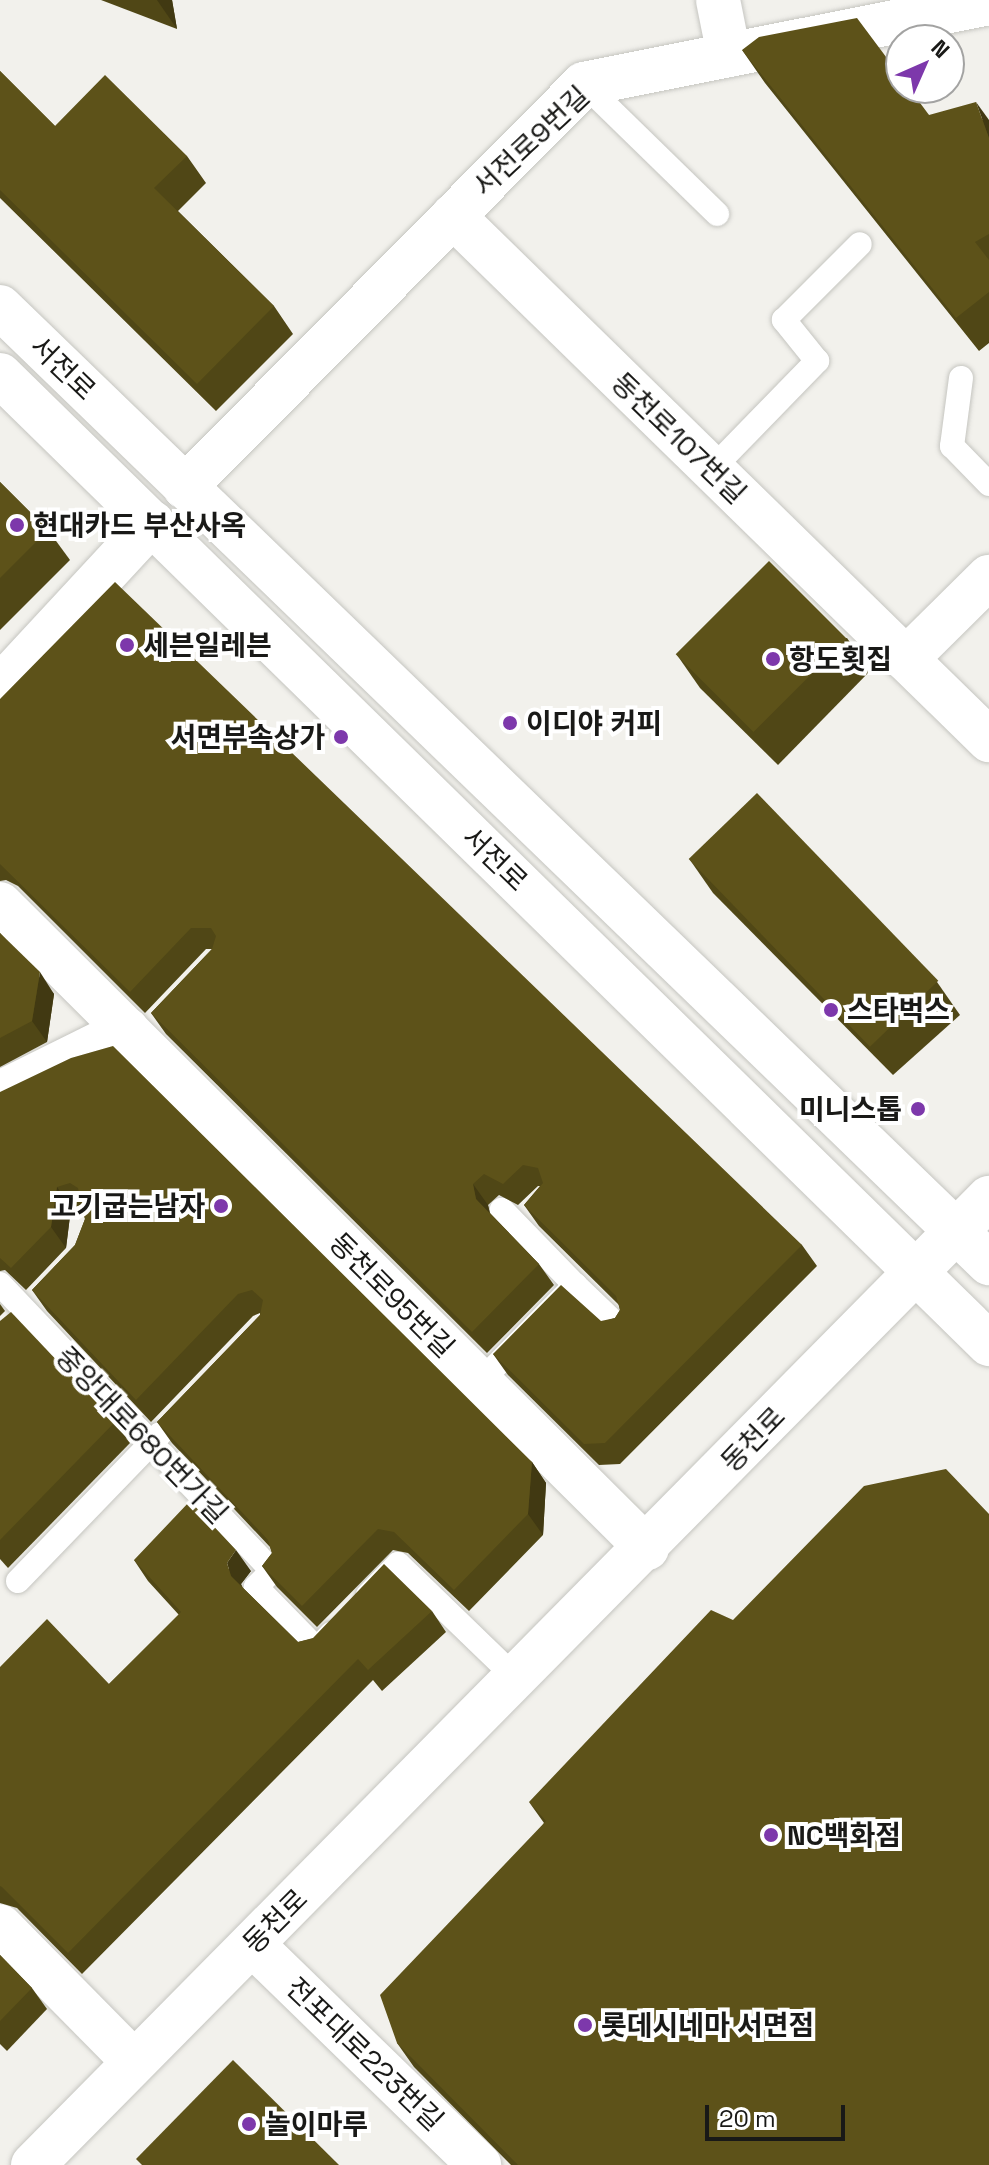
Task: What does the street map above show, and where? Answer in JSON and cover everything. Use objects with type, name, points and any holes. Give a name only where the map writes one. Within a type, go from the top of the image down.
[{"type":"main road","points":[[718,0],[729,55]]},
{"type":"main road","name":"서전로9번길","points":[[185,487],[584,84],[989,3]]},
{"type":"main road","name":"동천로107번길","points":[[453,216],[989,740]]},
{"type":"main road","name":"서전로","points":[[0,307],[989,1263]]},
{"type":"main road","name":"서전로","points":[[0,375],[989,1344]]},
{"type":"main road","points":[[0,687],[152,523]]},
{"type":"main road","points":[[906,659],[989,577]]},
{"type":"main road","name":"동천로95번길","points":[[0,904],[141,1031],[480,1382],[647,1548]]},
{"type":"main road","points":[[0,1093],[141,1031]]},
{"type":"main road","name":"동천로","points":[[33,2165],[518,1680],[989,1198]]},
{"type":"main road","points":[[0,1926],[134,2062]]},
{"type":"main road","name":"전포대로223번길","points":[[252,1944],[479,2165]]},
{"type":"lane","points":[[584,84],[717,214]]},
{"type":"lane","points":[[712,469],[817,361],[784,320],[860,244]]},
{"type":"lane","points":[[961,378],[952,446],[989,484]]},
{"type":"lane","points":[[518,1215],[575,1285],[620,1328]]},
{"type":"lane","name":"중앙대로680번가길","points":[[0,1284],[17,1320],[150,1445],[272,1571],[256,1587],[317,1649],[398,1564],[518,1680]]},
{"type":"lane","points":[[480,1382],[575,1285]]},
{"type":"lane","points":[[17,1320],[47,1289]]},
{"type":"lane","points":[[18,1581],[181,1412]]},
{"type":"building","points":[[857,18],[885,56],[885,104],[921,104],[929,115],[976,102],[989,138],[989,234],[975,242],[989,260],[989,292],[956,318],[742,50],[759,37]]},
{"type":"building","points":[[0,71],[55,126],[105,75],[187,156],[154,188],[274,306],[197,384],[0,190]]},
{"type":"building","points":[[0,482],[48,530],[0,578]]},
{"type":"building","points":[[769,561],[847,639],[753,732],[676,654]]},
{"type":"building","points":[[115,582],[802,1245],[605,1443],[584,1444],[493,1354],[561,1285],[601,1321],[615,1318],[620,1310],[616,1296],[524,1205],[543,1183],[538,1168],[523,1165],[503,1184],[484,1174],[473,1184],[476,1199],[539,1264],[472,1332],[151,1013],[212,949],[216,936],[211,928],[191,928],[130,992],[0,864],[0,699]]},
{"type":"building","points":[[757,793],[938,981],[870,1047],[689,859]]},
{"type":"building","points":[[0,933],[40,972],[32,1021],[0,1038]]},
{"type":"building","points":[[113,1046],[532,1462],[528,1514],[454,1590],[394,1532],[378,1529],[302,1606],[262,1566],[272,1553],[268,1540],[157,1422],[260,1315],[263,1300],[252,1290],[238,1294],[136,1400],[32,1290],[75,1245],[85,1219],[78,1188],[70,1183],[57,1187],[51,1227],[11,1268],[0,1258],[0,1092],[71,1058]]},
{"type":"building","points":[[11,1312],[115,1422],[0,1540],[0,1321]]},
{"type":"building","name":"NC백화점","points":[[946,1469],[989,1514],[989,2165],[518,2165],[397,2043],[380,1995],[546,1821],[529,1802],[711,1610],[733,1620],[864,1486]]},
{"type":"building","points":[[190,1501],[236,1550],[227,1563],[231,1576],[298,1642],[313,1638],[384,1564],[432,1611],[368,1670],[358,1659],[68,1953],[0,1886],[0,1667],[47,1619],[109,1684],[181,1612],[134,1560]]},
{"type":"building","points":[[0,1955],[32,1988],[0,2021]]},
{"type":"building","name":"놀이마루","points":[[233,2060],[339,2165],[142,2165],[136,2159]]},
{"type":"place","name":"현대카드 부산사옥","points":[[17,525]]},
{"type":"place","name":"세븐일레븐","points":[[127,645]]},
{"type":"place","name":"항도횟집","points":[[773,659]]},
{"type":"place","name":"이디야 커피","points":[[510,723]]},
{"type":"place","name":"서면부속상가","points":[[341,737]]},
{"type":"place","name":"스타벅스","points":[[831,1010]]},
{"type":"place","name":"미니스톱","points":[[918,1109]]},
{"type":"place","name":"고기굽는남자","points":[[221,1206]]},
{"type":"place","name":"NC백화점","points":[[771,1835]]},
{"type":"place","name":"롯데시네마 서면점","points":[[585,2025]]},
{"type":"place","name":"놀이마루","points":[[249,2124]]}]
